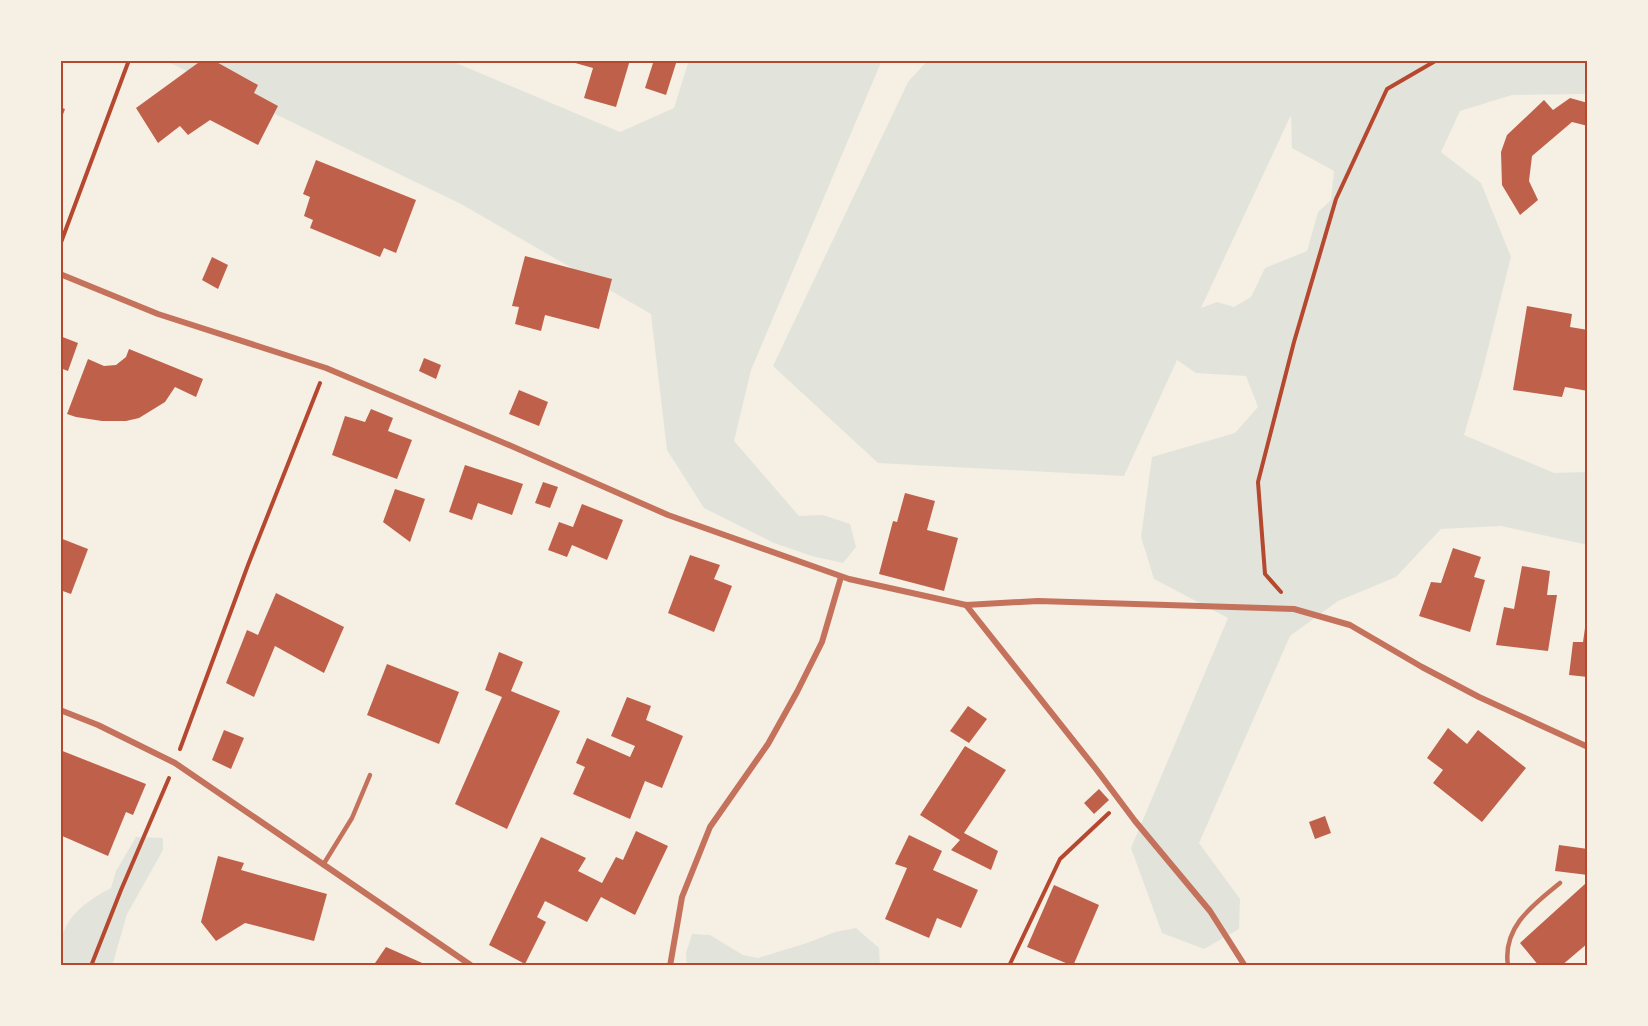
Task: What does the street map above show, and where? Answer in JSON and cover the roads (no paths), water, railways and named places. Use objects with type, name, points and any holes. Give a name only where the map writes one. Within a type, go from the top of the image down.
[{"type":"street","points":[[60,274],[158,314],[326,368],[668,515],[841,577],[966,605],[1038,601],[1294,609],[1350,625],[1479,697],[1588,747]]},
{"type":"street","points":[[670,966],[682,897],[710,827],[768,744],[797,692],[822,642],[841,577]]},
{"type":"street","points":[[966,605],[1134,821],[1210,911],[1245,966]]},
{"type":"street","points":[[60,710],[98,725],[175,764],[472,966]]},
{"type":"lane","points":[[323,865],[352,818],[370,775]]},
{"type":"lane","points":[[1508,966],[1509,939],[1516,923],[1534,904],[1560,883]]}]
